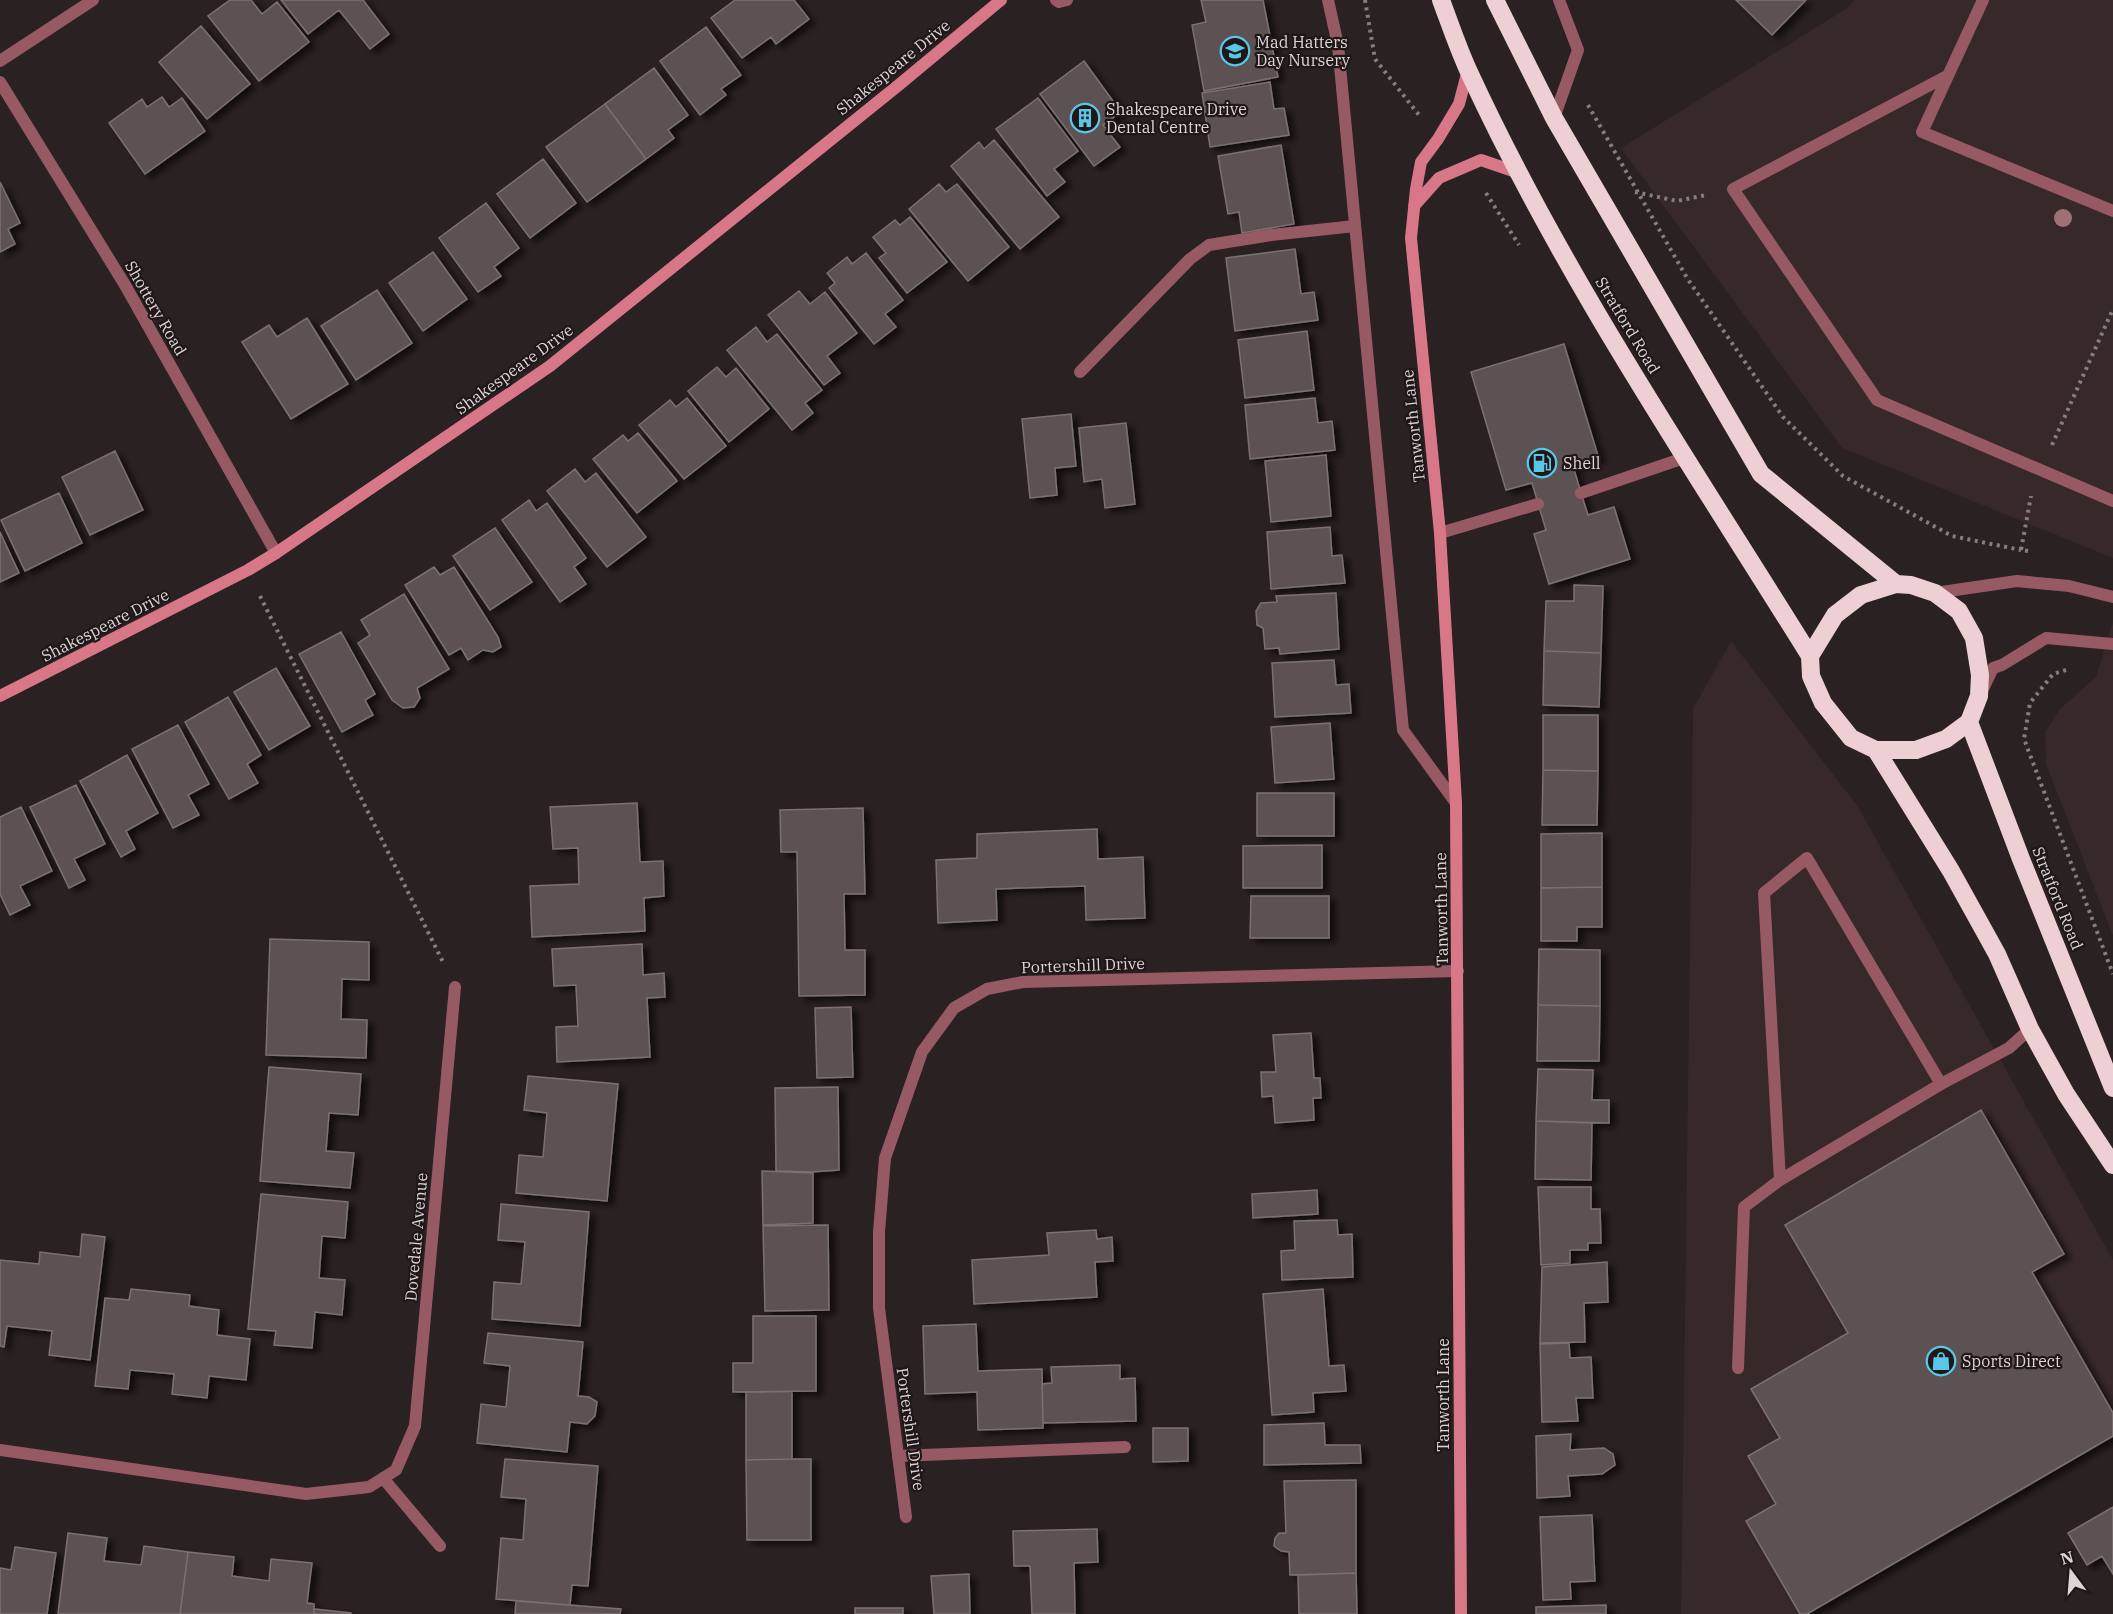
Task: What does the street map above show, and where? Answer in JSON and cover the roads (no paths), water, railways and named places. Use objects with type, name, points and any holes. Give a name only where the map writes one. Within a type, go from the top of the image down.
[{"type":"highway","name":"Stratford Road","points":[[1441,0],[1468,70],[1519,173],[1594,308],[1810,656],[1811,676],[1823,703],[1851,738],[1876,750],[1916,750],[1946,739],[1969,722],[2113,1088]]},
{"type":"highway","points":[[1495,0],[1554,118],[1761,474],[1896,584]]},
{"type":"highway","points":[[1810,656],[1835,615],[1861,595],[1896,584],[1911,585],[1935,592],[1959,611],[1974,638],[1980,675],[1979,696],[1969,722]]},
{"type":"highway","points":[[1876,750],[1951,872],[1997,954],[2030,1029],[2066,1094],[2113,1165]]},
{"type":"street","points":[[0,61],[93,0]]},
{"type":"street","name":"Shakespeare Drive","points":[[0,696],[248,570],[550,366],[1001,0]]},
{"type":"street","points":[[1056,0],[1059,2],[1067,0]]},
{"type":"street","points":[[1328,0],[1338,45],[1403,730],[1456,803]]},
{"type":"street","points":[[1554,118],[1578,50],[1559,0]]},
{"type":"street","points":[[1983,0],[1922,132],[2113,211]]},
{"type":"street","name":"Tanworth Lane","points":[[1461,1614],[1456,803],[1440,533],[1411,238],[1421,162],[1438,140],[1459,104],[1468,70]]},
{"type":"street","points":[[1947,76],[1733,189],[1877,400],[2113,501]]},
{"type":"street","name":"Shottery Road","points":[[0,82],[125,285],[276,553]]},
{"type":"street","points":[[1414,206],[1439,178],[1481,160],[1519,173]]},
{"type":"street","points":[[1080,372],[1190,259],[1209,245],[1270,235],[1355,226]]},
{"type":"street","points":[[1581,493],[1687,457]]},
{"type":"street","points":[[1440,533],[1538,504]]},
{"type":"street","points":[[1935,592],[2017,581],[2069,586],[2113,597]]},
{"type":"street","points":[[1979,696],[1993,668],[2002,665],[2046,638],[2113,644]]},
{"type":"street","points":[[1780,1180],[1764,893],[1807,858],[1941,1084]]},
{"type":"street","name":"Portershill Drive","points":[[906,1517],[879,1308],[879,1232],[885,1158],[922,1052],[954,1008],[987,989],[1023,982],[1458,971]]},
{"type":"street","name":"Dovedale Avenue","points":[[0,1450],[306,1494],[369,1486],[396,1470],[415,1426],[455,987]]},
{"type":"street","points":[[1738,1368],[1744,1207],[1780,1180],[1941,1084],[2009,1048],[2030,1029]]},
{"type":"street","points":[[898,1456],[1125,1447]]},
{"type":"street","points":[[383,1478],[440,1546]]},
{"type":"place","name":"Mad Hatters Day Nursery","points":[[1235,51]]},
{"type":"place","name":"Shakespeare Drive Dental Centre","points":[[1085,118]]},
{"type":"place","name":"Shell","points":[[1542,463]]},
{"type":"place","name":"Sports Direct","points":[[1941,1361]]}]
